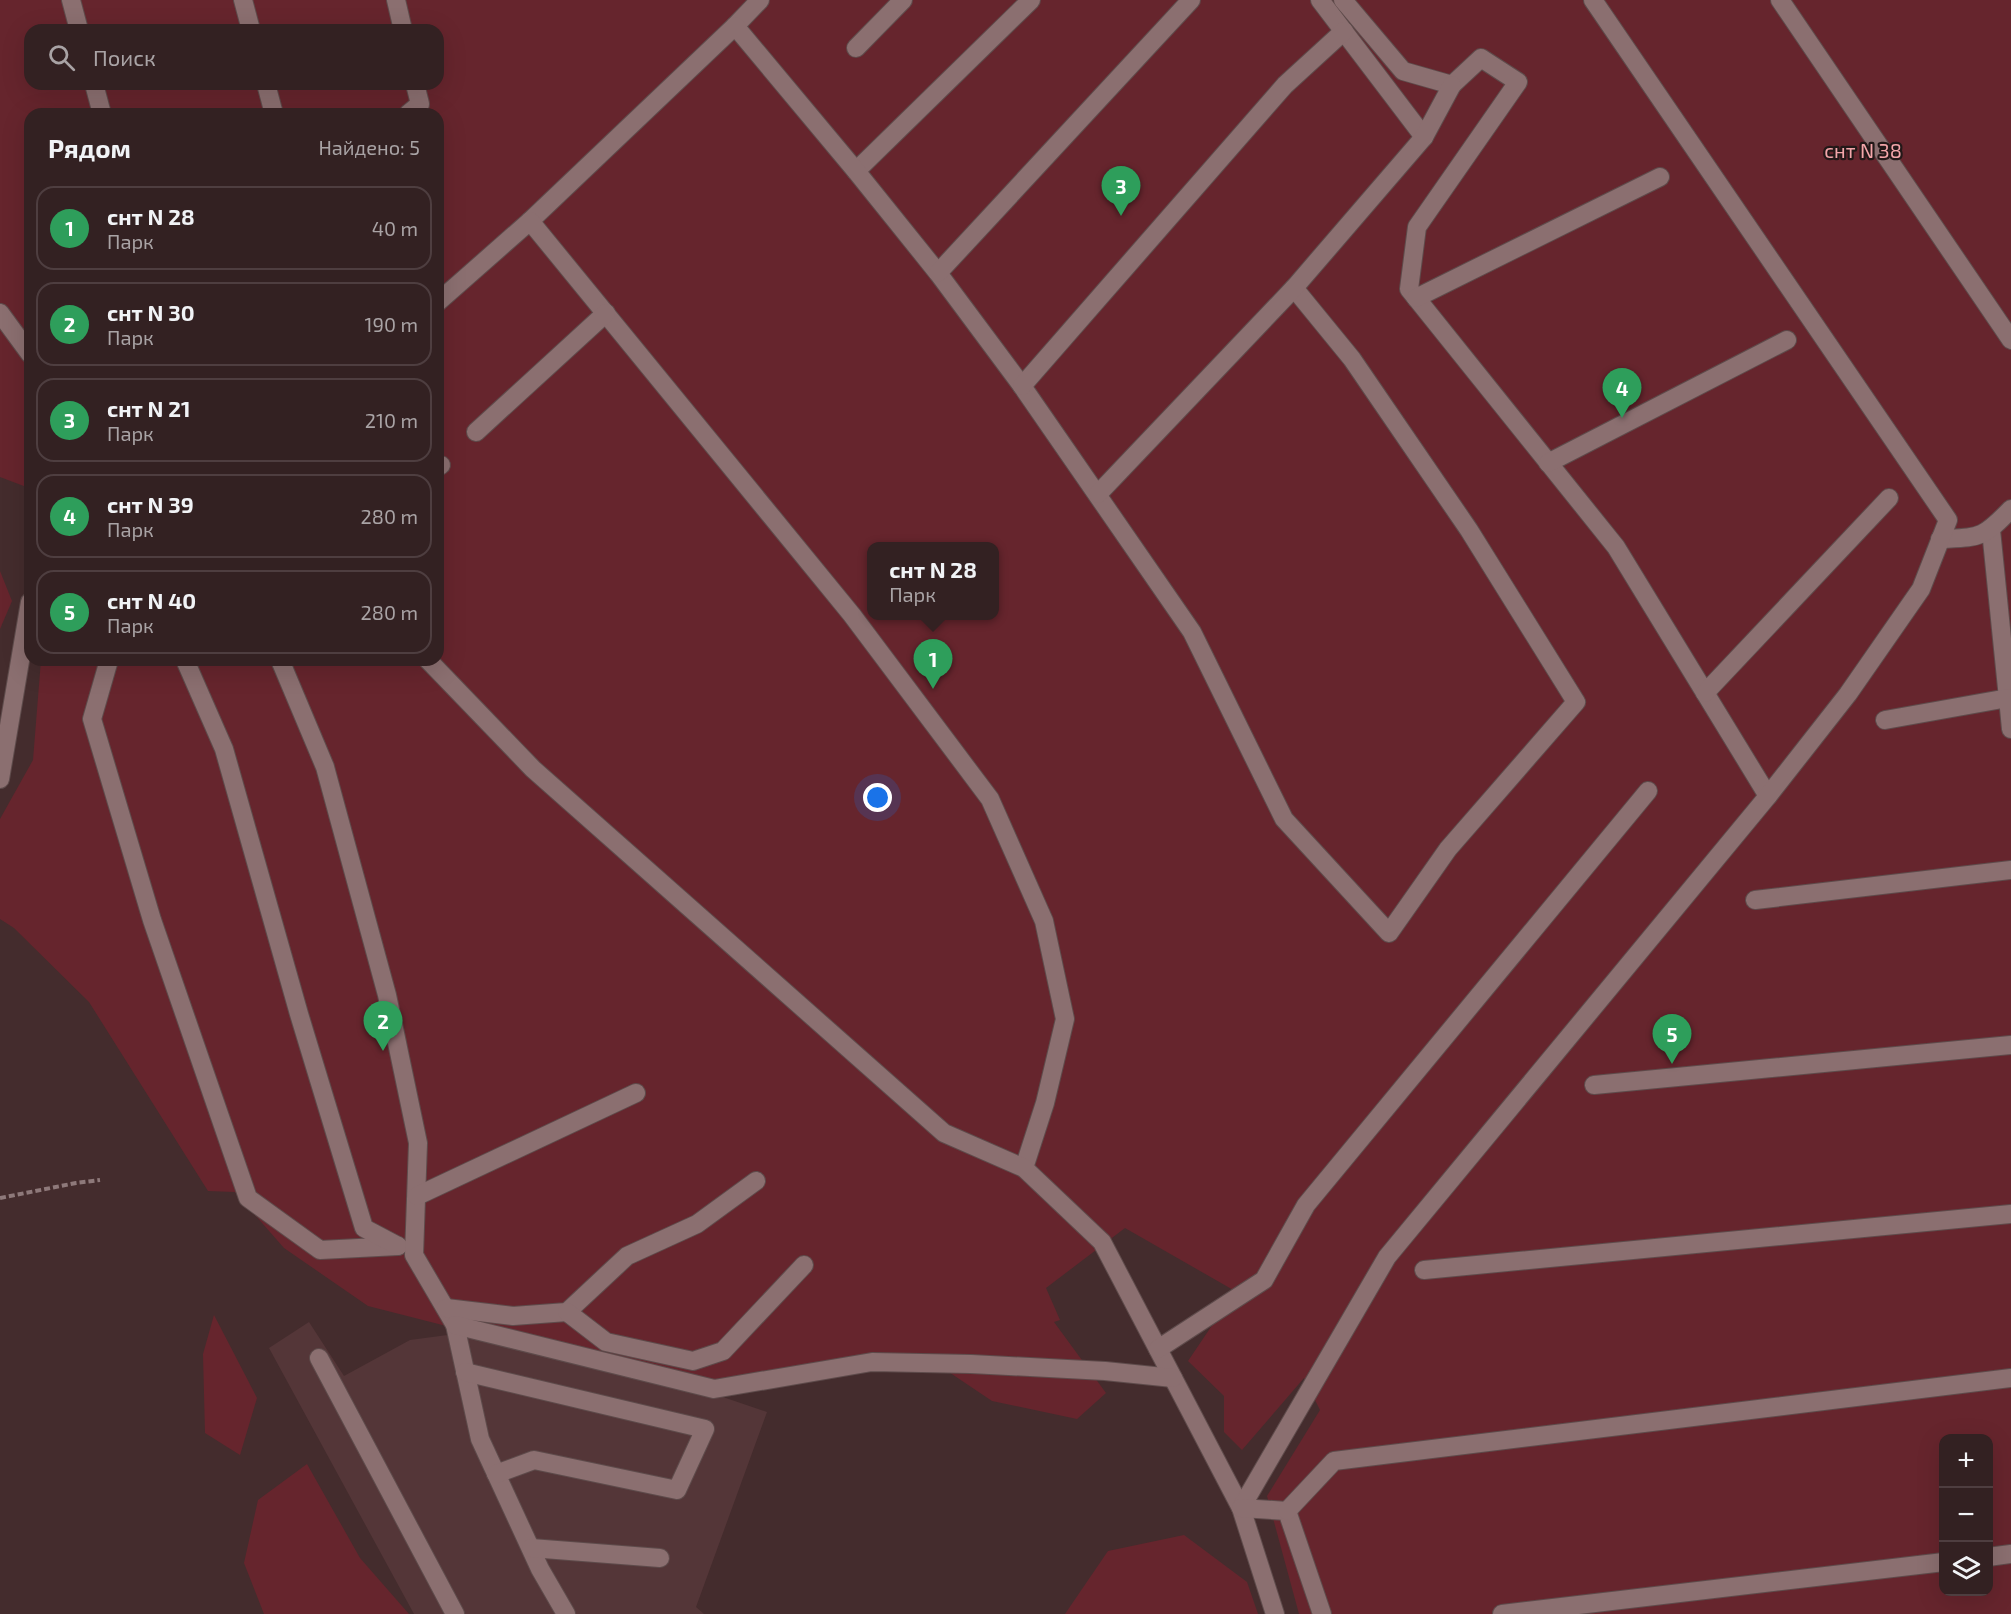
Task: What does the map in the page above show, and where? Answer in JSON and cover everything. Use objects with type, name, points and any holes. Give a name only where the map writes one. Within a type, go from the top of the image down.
[{"type":"street","points":[[71,0],[77,24]]},
{"type":"street","points":[[243,0],[249,24]]},
{"type":"street","points":[[396,0],[402,24]]},
{"type":"street","points":[[444,297],[530,221],[760,0]]},
{"type":"street","points":[[856,48],[903,0]]},
{"type":"street","points":[[856,171],[1031,0]]},
{"type":"street","points":[[938,273],[1191,0]]},
{"type":"street","points":[[1320,0],[1424,137]]},
{"type":"street","points":[[1343,0],[1403,70],[1452,86]]},
{"type":"street","points":[[1241,1508],[1387,1257],[1768,796],[1848,694],[1921,589],[1948,520],[1593,0]]},
{"type":"street","points":[[1780,0],[2011,340]]},
{"type":"street","points":[[735,26],[938,273],[1022,386],[1192,632],[1284,819],[1389,933],[1448,849],[1576,702],[1469,530],[1352,358],[1294,288]]},
{"type":"street","points":[[1022,386],[1285,85],[1344,31]]},
{"type":"street","points":[[1098,494],[1294,288],[1424,137],[1452,86],[1481,58],[1518,82],[1417,227],[1409,289],[1616,547],[1768,796]]},
{"type":"street","points":[[96,90],[100,108]]},
{"type":"street","points":[[268,90],[272,108]]},
{"type":"street","points":[[415,108],[420,104],[416,90]]},
{"type":"street","points":[[1416,298],[1660,177]]},
{"type":"street","points":[[530,221],[852,615],[990,799],[1044,921],[1065,1019],[1045,1103],[1024,1168]]},
{"type":"street","points":[[0,313],[24,346]]},
{"type":"street","points":[[476,432],[606,313]]},
{"type":"street","points":[[1548,463],[1787,340]]},
{"type":"street","points":[[1705,693],[1889,498]]},
{"type":"street","points":[[1940,539],[1976,537],[1991,530],[2011,509]]},
{"type":"street","points":[[1991,530],[2011,729]]},
{"type":"street","points":[[0,779],[24,637]]},
{"type":"street","points":[[107,666],[92,719],[152,920],[248,1198],[320,1250],[398,1246]]},
{"type":"street","points":[[188,666],[224,749],[299,1014],[364,1228],[414,1255],[455,1325],[480,1438],[531,1548],[566,1614]]},
{"type":"street","points":[[283,666],[325,767],[387,995],[418,1143],[414,1255]]},
{"type":"street","points":[[434,666],[533,769],[944,1132],[1024,1168],[1101,1242],[1241,1508],[1275,1614]]},
{"type":"street","points":[[1885,720],[2008,698]]},
{"type":"street","points":[[1158,1350],[1264,1280],[1306,1206],[1648,791]]},
{"type":"street","points":[[1755,900],[2011,870]]},
{"type":"street","points":[[1594,1086],[2011,1045]]},
{"type":"street","points":[[417,1196],[636,1093]]},
{"type":"street","points":[[446,1308],[513,1316],[567,1312],[627,1256],[697,1224],[756,1180]]},
{"type":"street","points":[[1424,1269],[2011,1214]]},
{"type":"street","points":[[567,1312],[606,1342],[693,1361],[723,1351],[804,1265]]},
{"type":"street","points":[[455,1325],[714,1389],[872,1362],[971,1364],[1105,1371],[1173,1378]]},
{"type":"street","points":[[319,1358],[455,1614]]},
{"type":"street","points":[[465,1372],[705,1429],[677,1490],[534,1460],[496,1474]]},
{"type":"street","points":[[1287,1511],[1334,1461],[2011,1378]]},
{"type":"street","points":[[1241,1508],[1287,1511]]},
{"type":"street","points":[[1287,1511],[1322,1614]]},
{"type":"street","points":[[531,1548],[660,1558]]},
{"type":"street","points":[[1993,1556],[2011,1554]]},
{"type":"street","points":[[1502,1614],[1939,1563]]},
{"type":"path","points":[[0,1198],[100,1180]]},
{"type":"shaded area","points":[[309,1322],[344,1376],[410,1340],[470,1332],[717,1395],[767,1412],[696,1607],[704,1614],[414,1614],[269,1348]]},
{"type":"green space","name":"снт N 38","points":[[0,0],[2011,0],[2011,1614],[1299,1614],[1267,1496],[1320,1410],[1304,1378],[1242,1450],[1224,1432],[1224,1396],[1188,1361],[1215,1321],[1249,1299],[1125,1228],[1046,1288],[1060,1320],[1054,1322],[1106,1393],[1077,1419],[992,1401],[928,1358],[717,1395],[368,1306],[284,1248],[235,1192],[208,1191],[89,1002],[14,928],[0,919],[0,819],[33,760],[41,666],[444,666],[444,108],[24,108],[24,486],[0,477]]},
{"type":"green space","points":[[0,571],[12,601],[0,629]]},
{"type":"green space","points":[[214,1315],[257,1398],[240,1455],[205,1433],[203,1354]]},
{"type":"green space","points":[[307,1464],[360,1558],[409,1614],[264,1614],[244,1563],[258,1500]]},
{"type":"green space","points":[[1184,1535],[1247,1582],[1258,1614],[1065,1614],[1108,1551]]},
{"type":"place","name":"снт N 21","points":[[1121,216]]},
{"type":"place","name":"снт N 39","points":[[1622,418]]},
{"type":"place","name":"снт N 28","points":[[933,689]]},
{"type":"place","name":"снт N 30","points":[[383,1051]]},
{"type":"place","name":"снт N 40","points":[[1672,1064]]}]
